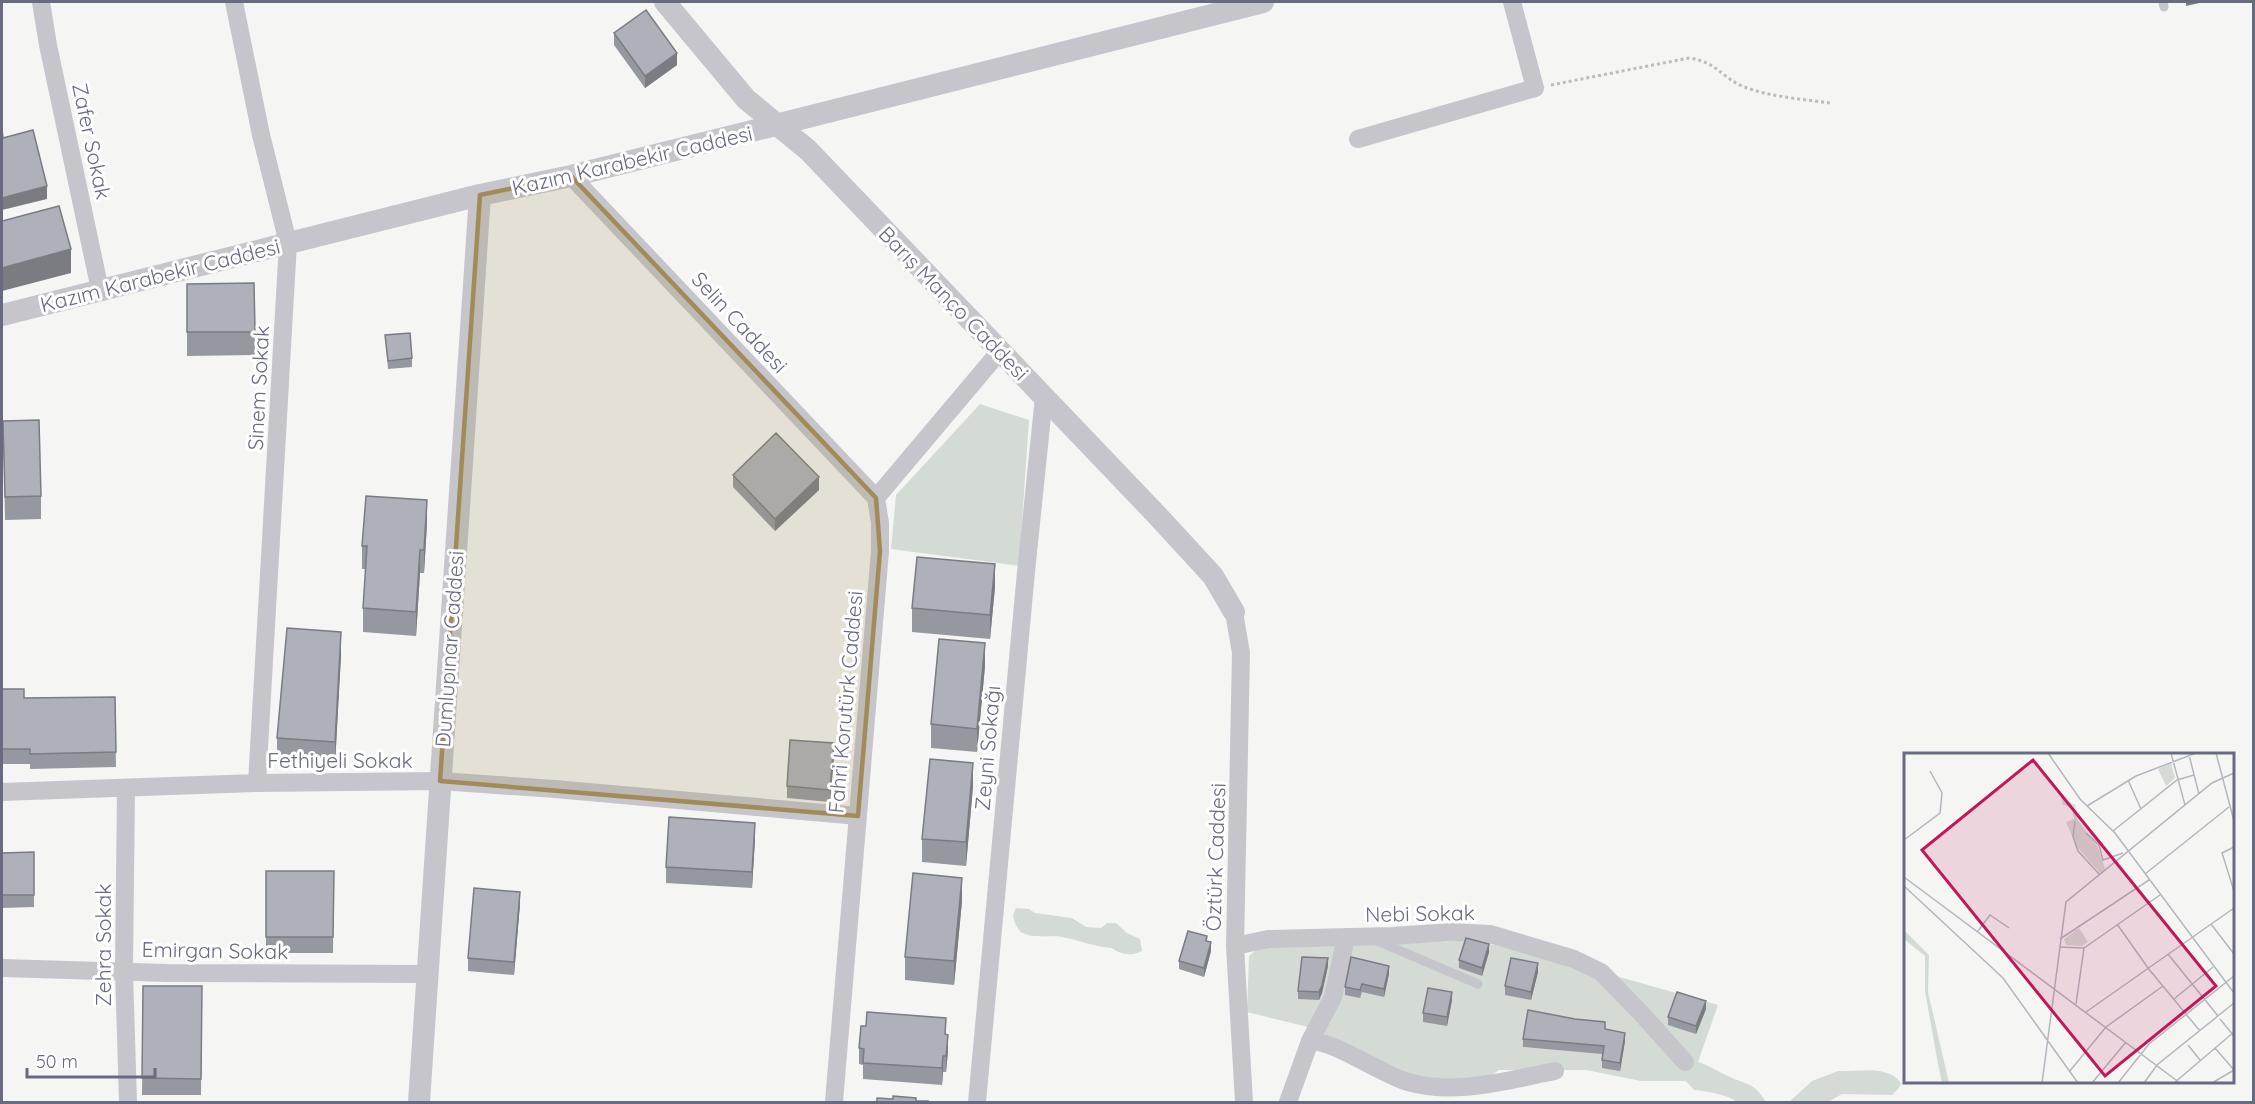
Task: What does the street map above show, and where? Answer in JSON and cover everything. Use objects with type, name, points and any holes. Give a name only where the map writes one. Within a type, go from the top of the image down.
[{"type":"street","name":"Zafer Sokak","points":[[41,2],[100,290]]},
{"type":"street","name":"Sinem Sokak","points":[[234,2],[261,135],[288,243],[257,783]]},
{"type":"street","name":"Barış Manço Caddesi","points":[[665,2],[746,99],[808,150],[1213,576],[1234,612]]},
{"type":"street","name":"Kazım Karabekir Caddesi","points":[[2,315],[480,195],[571,176],[1263,2]]},
{"type":"street","points":[[1358,139],[1535,88],[1512,2]]},
{"type":"street","name":"Selin Caddesi","points":[[571,176],[876,498]]},
{"type":"street","name":"Dumlupınar Caddesi","points":[[419,1102],[480,195]]},
{"type":"street","points":[[876,498],[1000,351]]},
{"type":"street","name":"Zeyni Sokağı","points":[[976,1102],[1024,584],[1044,397]]},
{"type":"street","name":"Fahri Korutürk Caddesi","points":[[834,1102],[880,551],[880,523],[876,498]]},
{"type":"street","name":"Öztürk Caddesi","points":[[1234,612],[1241,653],[1235,946],[1244,1102]]},
{"type":"street","name":"Fethiyeli Sokak","points":[[2,792],[257,783],[440,782],[555,789],[858,816]]},
{"type":"street","name":"Zehra Sokak","points":[[126,788],[124,972],[128,1102]]},
{"type":"street","name":"Nebi Sokak","points":[[1235,946],[1268,939],[1452,932],[1490,934],[1574,959],[1600,972],[1640,1012],[1684,1062]]},
{"type":"street","points":[[1288,1102],[1310,1041],[1333,997],[1346,937]]},
{"type":"street","name":"Emirgan Sokak","points":[[2,968],[124,972],[428,974]]},
{"type":"street","points":[[1310,1041],[1325,1044],[1406,1082],[1422,1085],[1452,1087],[1493,1084],[1555,1071]]},
{"type":"lane","points":[[1365,936],[1478,984]]},
{"type":"path","points":[[1535,88],[1689,58],[1705,61],[1741,85],[1830,103]]},
{"type":"highlighted area","points":[[571,176],[876,498],[880,551],[858,816],[440,781],[480,195]]},
{"type":"shaded area","points":[[980,404],[1029,420],[1019,566],[891,549],[896,495]]},
{"type":"shaded area","points":[[1016,908],[1072,918],[1086,927],[1101,928],[1107,923],[1116,923],[1127,933],[1140,939],[1142,951],[1127,954],[1112,948],[1062,937],[1025,934],[1019,930],[1015,922],[1013,915]]},
{"type":"shaded area","points":[[1458,941],[1514,947],[1718,1005],[1698,1062],[1750,1085],[1766,1102],[1737,1102],[1723,1095],[1694,1090],[1686,1081],[1641,1081],[1586,1070],[1499,1070],[1492,1075],[1473,1081],[1413,1076],[1329,1042],[1323,1034],[1324,1031],[1247,1012],[1249,956],[1260,947],[1356,946]]},
{"type":"shaded area","points":[[1838,1071],[1880,1071],[1895,1077],[1901,1083],[1892,1095],[1842,1094],[1828,1102],[1789,1102],[1812,1081]]},
{"type":"building","points":[[646,10],[677,53],[645,76],[614,33]]},
{"type":"building","points":[[2,129],[3,138],[33,130],[47,186],[2,198]]},
{"type":"building","points":[[59,206],[71,249],[2,268],[2,221]]},
{"type":"building","points":[[254,283],[255,332],[187,332],[187,284]]},
{"type":"building","points":[[410,333],[412,358],[388,361],[385,335]]},
{"type":"building","points":[[39,420],[41,496],[5,497],[3,421]]},
{"type":"building","points":[[776,433],[819,477],[775,519],[733,475]]},
{"type":"building","points":[[366,496],[427,500],[424,550],[420,550],[416,612],[363,608],[367,546],[362,546]]},
{"type":"building","points":[[917,557],[995,564],[990,615],[912,608]]},
{"type":"building","points":[[287,628],[341,632],[335,742],[277,738]]},
{"type":"building","points":[[939,639],[985,643],[977,729],[931,724]]},
{"type":"building","points":[[2,689],[24,689],[24,698],[115,697],[116,752],[30,754],[30,749],[2,749]]},
{"type":"building","points":[[790,740],[834,743],[830,790],[787,786]]},
{"type":"building","points":[[930,759],[973,763],[966,842],[922,839]]},
{"type":"building","points":[[669,817],[755,823],[752,872],[666,867]]},
{"type":"building","points":[[34,852],[34,895],[2,895],[2,853]]},
{"type":"building","points":[[266,871],[334,871],[333,937],[266,937]]},
{"type":"building","points":[[913,873],[962,878],[954,961],[905,957]]},
{"type":"building","points":[[474,888],[520,892],[514,962],[468,958]]},
{"type":"building","points":[[1188,931],[1207,936],[1206,941],[1211,942],[1204,968],[1179,961]]},
{"type":"building","points":[[1466,938],[1489,944],[1482,968],[1459,960]]},
{"type":"building","points":[[1302,957],[1328,958],[1319,992],[1298,991]]},
{"type":"building","points":[[1351,957],[1389,966],[1384,989],[1362,984],[1360,990],[1345,987]]},
{"type":"building","points":[[1511,958],[1538,963],[1531,992],[1505,986]]},
{"type":"building","points":[[143,986],[202,986],[201,1079],[142,1078]]},
{"type":"building","points":[[1428,988],[1452,992],[1447,1017],[1423,1013]]},
{"type":"building","points":[[1677,992],[1706,1001],[1696,1026],[1668,1017]]},
{"type":"building","points":[[1528,1010],[1605,1022],[1605,1029],[1625,1033],[1620,1063],[1602,1060],[1604,1046],[1523,1039]]},
{"type":"building","points":[[867,1012],[946,1018],[945,1034],[948,1035],[942,1068],[863,1063],[864,1049],[859,1048],[861,1026],[866,1026]]},
{"type":"building","points":[[893,1096],[916,1098],[916,1101],[928,1102],[877,1102],[877,1098],[893,1099]]}]
